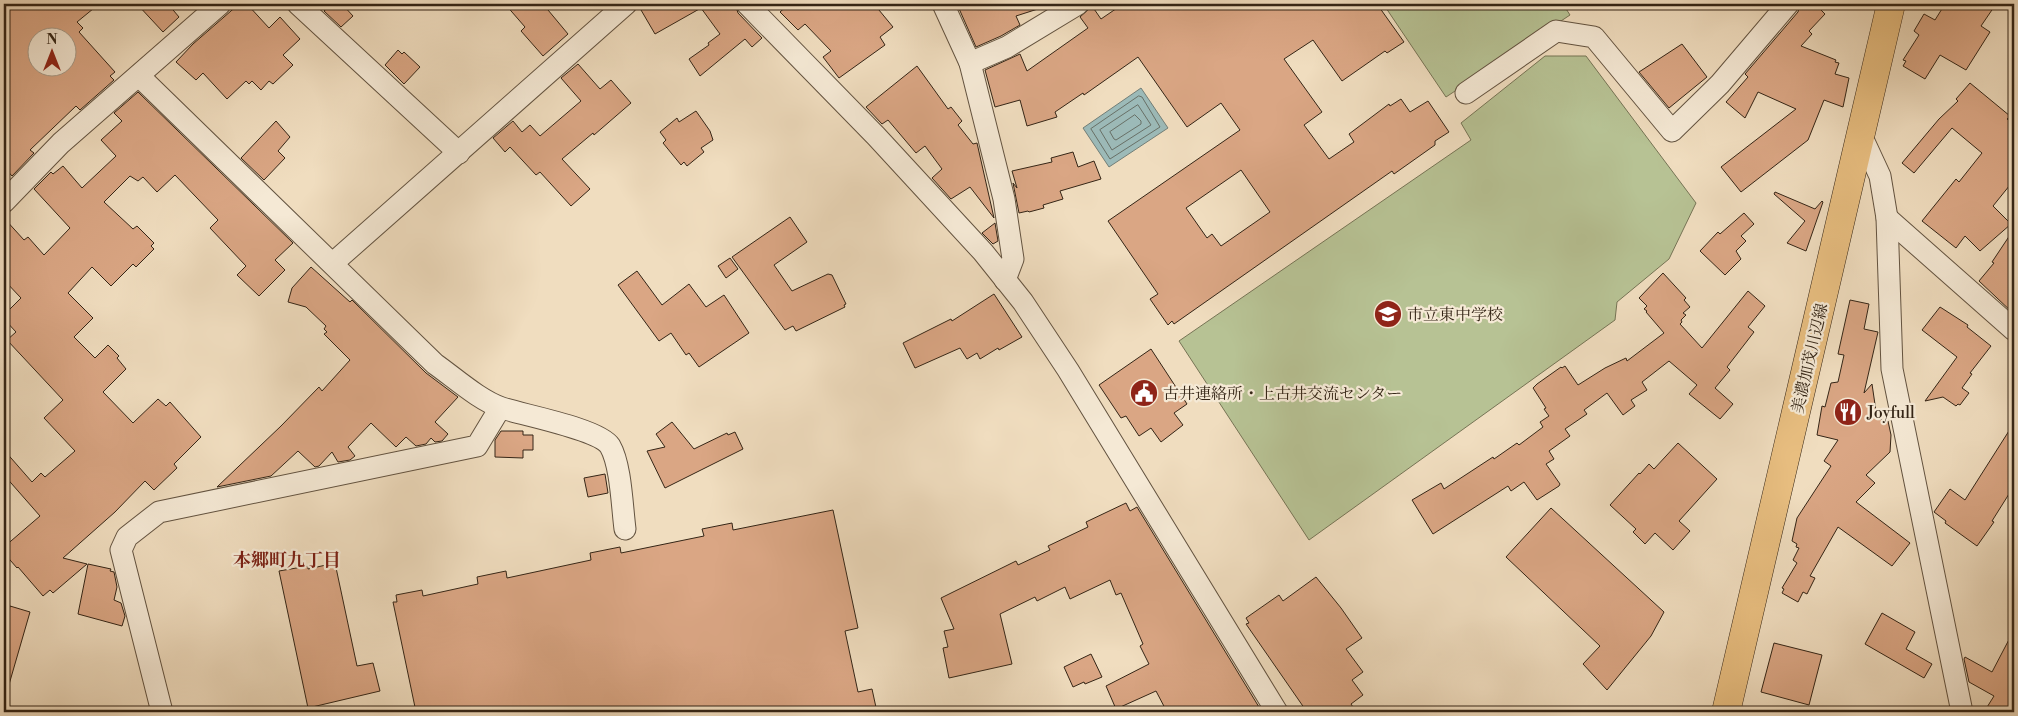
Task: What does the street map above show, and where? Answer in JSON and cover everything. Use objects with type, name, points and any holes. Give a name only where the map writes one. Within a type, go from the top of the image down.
[{"type":"main road","name":"美濃加茂川辺線","points":[[1726,712],[1891,4]]},
{"type":"street","points":[[4,202],[61,143],[220,4]]},
{"type":"street","points":[[298,4],[459,153]]},
{"type":"street","points":[[333,263],[626,4]]},
{"type":"street","points":[[747,4],[876,136],[983,252],[1023,302],[1068,370],[1277,712]]},
{"type":"street","points":[[943,4],[970,64],[1004,199],[1013,259],[1005,280]]},
{"type":"street","points":[[970,64],[1007,47],[1078,4]]},
{"type":"street","points":[[1466,93],[1556,31],[1594,37],[1672,131],[1720,84],[1788,4]]},
{"type":"street","points":[[139,76],[435,364],[470,390],[500,408],[576,427],[609,444],[616,460],[625,529]]},
{"type":"street","points":[[1861,136],[1880,176],[1887,218],[1892,369],[1962,712]]},
{"type":"street","points":[[1887,218],[2014,330]]},
{"type":"street","points":[[162,712],[121,550],[127,537],[159,512],[477,446],[500,408]]},
{"type":"green space","points":[[1391,4],[1563,4],[1570,15],[1446,97],[1386,8]]},
{"type":"green space","points":[[1545,56],[1586,56],[1696,203],[1669,259],[1617,302],[1615,320],[1309,540],[1179,341],[1471,140],[1461,123]]},
{"type":"water","points":[[1141,88],[1168,128],[1109,167],[1083,128]]},
{"type":"building","points":[[4,4],[99,4],[77,22],[83,28],[79,32],[115,72],[110,76],[114,80],[80,110],[76,106],[30,150],[34,153],[12,176],[4,167]]},
{"type":"building","points":[[137,4],[168,4],[179,17],[163,32]]},
{"type":"building","points":[[239,4],[247,4],[269,28],[280,17],[300,39],[283,55],[293,65],[273,84],[269,81],[261,90],[252,81],[249,84],[246,81],[227,99],[203,73],[196,80],[176,62],[193,44]]},
{"type":"building","points":[[332,4],[342,4],[353,16],[341,27],[324,11]]},
{"type":"building","points":[[505,4],[543,4],[568,34],[543,56],[521,31],[525,27]]},
{"type":"building","points":[[652,4],[735,4],[738,13],[762,38],[752,47],[745,39],[700,76],[689,59],[709,45],[708,43],[720,34],[701,8],[655,34],[641,10]]},
{"type":"building","points":[[789,4],[874,4],[893,27],[880,37],[885,45],[839,78],[823,57],[831,51],[805,24],[798,30],[780,12]]},
{"type":"building","points":[[957,4],[1044,4],[1044,7],[1016,16],[1020,25],[976,47]]},
{"type":"building","points":[[1123,4],[1377,4],[1404,42],[1387,53],[1385,51],[1342,81],[1313,40],[1284,59],[1322,112],[1304,125],[1329,159],[1354,142],[1349,134],[1389,104],[1390,106],[1401,99],[1410,112],[1428,101],[1449,132],[1435,141],[1435,145],[1394,174],[1392,171],[1174,324],[1172,321],[1168,325],[1150,299],[1158,294],[1108,221],[1240,130],[1221,103],[1187,127],[1138,57],[1084,95],[1083,93],[1055,112],[1057,117],[1027,126],[1020,100],[995,107],[985,70],[1020,54],[1027,71],[1088,28],[1080,17],[1092,6],[1101,19]],"holes":[[[1241,170],[1270,212],[1221,246],[1212,234],[1207,238],[1186,208]]]},
{"type":"building","points":[[1800,4],[1815,4],[1825,14],[1809,31],[1812,34],[1801,46],[1836,60],[1835,62],[1839,63],[1835,74],[1849,78],[1843,107],[1824,100],[1808,140],[1741,192],[1721,167],[1796,109],[1758,92],[1745,118],[1726,102],[1748,77],[1745,74],[1798,12]]},
{"type":"building","points":[[1945,4],[1996,4],[1981,26],[1990,32],[1966,70],[1940,55],[1925,79],[1903,66],[1906,61],[1903,60],[1919,35],[1914,31],[1924,14],[1935,20]]},
{"type":"building","points":[[1682,44],[1707,77],[1669,108],[1639,72]]},
{"type":"building","points":[[398,50],[402,54],[404,52],[420,67],[404,84],[385,65]]},
{"type":"building","points":[[578,64],[600,89],[611,80],[631,103],[594,135],[593,133],[562,159],[590,189],[571,206],[540,172],[536,175],[510,147],[505,152],[493,138],[513,121],[522,132],[530,125],[540,136],[581,101],[561,78]]},
{"type":"building","points":[[917,66],[948,109],[951,107],[962,121],[958,125],[973,144],[977,143],[994,218],[970,187],[951,199],[932,178],[942,169],[925,146],[916,153],[888,120],[882,124],[866,107]]},
{"type":"building","points":[[1970,83],[2010,116],[2007,119],[2014,125],[2014,180],[1993,206],[2011,224],[1980,251],[1965,236],[1956,248],[1922,221],[1956,179],[1959,182],[1982,153],[1952,128],[1914,173],[1902,163],[1939,119],[1958,101],[1956,99]]},
{"type":"building","points":[[138,92],[293,243],[275,260],[285,270],[259,296],[237,275],[246,266],[210,228],[218,220],[175,175],[157,192],[143,177],[138,181],[130,176],[104,202],[133,229],[137,226],[154,243],[151,246],[154,249],[136,267],[133,264],[111,286],[92,267],[68,293],[93,318],[74,337],[95,358],[108,345],[119,356],[117,358],[126,369],[103,392],[133,423],[158,399],[166,406],[170,402],[201,437],[174,464],[177,468],[154,490],[145,481],[115,512],[63,558],[87,564],[53,593],[50,590],[43,596],[4,553],[4,547],[40,516],[4,475],[4,450],[32,482],[41,473],[45,477],[75,451],[44,418],[63,400],[7,340],[16,332],[4,319],[4,315],[21,298],[4,280],[4,218],[24,240],[28,237],[44,255],[70,228],[34,189],[51,172],[53,174],[63,166],[82,188],[116,156],[101,140],[122,121],[114,113]]},
{"type":"building","points":[[696,111],[710,131],[713,140],[701,148],[704,152],[687,166],[684,162],[681,165],[663,143],[666,140],[660,132],[677,118],[679,122]]},
{"type":"building","points":[[276,121],[290,137],[278,151],[285,158],[264,180],[241,158]]},
{"type":"building","points":[[1073,152],[1078,167],[1094,161],[1101,179],[1060,191],[1063,199],[1043,205],[1044,208],[1019,213],[1013,183],[1017,188],[1012,171],[1052,162],[1051,158]]},
{"type":"building","points":[[1775,192],[1815,209],[1823,202],[1806,251],[1787,243],[1805,221],[1774,194]]},
{"type":"building","points":[[1744,213],[1754,224],[1741,236],[1746,241],[1736,251],[1741,259],[1725,275],[1700,251],[1718,232],[1720,234]]},
{"type":"building","points":[[790,217],[807,242],[774,265],[792,291],[828,274],[832,275],[846,304],[844,305],[845,307],[796,331],[793,326],[785,330],[732,257]]},
{"type":"building","points":[[995,223],[998,241],[993,244],[982,233]]},
{"type":"building","points":[[2014,229],[2014,314],[1979,281],[1994,263],[1992,262]]},
{"type":"building","points":[[730,258],[738,269],[726,278],[718,266]]},
{"type":"building","points":[[311,267],[350,302],[352,300],[426,373],[458,397],[435,422],[448,434],[442,441],[435,442],[431,438],[426,444],[416,446],[406,437],[396,447],[371,423],[348,447],[355,456],[350,460],[338,462],[332,452],[319,466],[315,467],[298,451],[271,476],[217,487],[319,387],[322,391],[350,360],[324,334],[327,332],[324,329],[326,326],[306,307],[288,302],[292,288]]},
{"type":"building","points":[[637,271],[662,305],[689,284],[706,307],[724,295],[749,333],[699,367],[689,353],[686,355],[671,333],[659,341],[618,285]]},
{"type":"building","points":[[1663,273],[1686,298],[1684,300],[1690,307],[1683,313],[1686,315],[1680,324],[1702,348],[1748,291],[1765,306],[1748,327],[1754,332],[1727,367],[1730,370],[1715,388],[1733,404],[1720,419],[1689,394],[1697,385],[1669,361],[1642,382],[1647,390],[1631,400],[1635,406],[1623,415],[1607,393],[1584,410],[1587,414],[1565,429],[1570,436],[1549,451],[1554,459],[1546,464],[1560,484],[1559,486],[1537,500],[1524,482],[1511,491],[1508,486],[1433,534],[1412,500],[1441,483],[1444,489],[1493,457],[1494,459],[1517,443],[1519,445],[1543,427],[1540,422],[1549,416],[1533,388],[1537,384],[1565,366],[1578,385],[1605,368],[1626,358],[1627,361],[1664,333],[1646,312],[1644,309],[1647,306],[1639,298]]},
{"type":"building","points":[[994,294],[1022,337],[980,359],[977,353],[967,359],[960,348],[915,368],[903,343],[951,319],[952,321]]},
{"type":"building","points":[[1850,300],[1869,304],[1864,329],[1878,332],[1864,393],[1872,384],[1877,418],[1888,421],[1891,435],[1890,452],[1866,475],[1875,483],[1856,502],[1910,543],[1892,566],[1838,527],[1810,576],[1815,578],[1807,594],[1803,592],[1798,602],[1782,593],[1784,589],[1782,588],[1797,563],[1793,560],[1799,548],[1792,541],[1797,518],[1831,466],[1824,461],[1838,440],[1817,435],[1822,406],[1825,407],[1831,383],[1838,382],[1844,355],[1838,354]]},
{"type":"building","points":[[1940,307],[1968,325],[1967,327],[1991,346],[1970,373],[1972,374],[1962,388],[1969,393],[1960,405],[1956,406],[1943,397],[1925,401],[1957,357],[1922,330]]},
{"type":"building","name":"古井連絡所・上古井交流センター","points":[[1151,349],[1187,404],[1174,413],[1183,425],[1161,442],[1151,428],[1139,436],[1126,416],[1121,418],[1099,385]]},
{"type":"building","points":[[672,422],[694,449],[727,433],[728,435],[735,432],[743,449],[665,488],[647,451],[665,447],[656,434]]},
{"type":"building","points":[[2014,423],[2014,486],[1992,521],[1994,522],[1977,546],[1945,523],[1946,521],[1934,512],[1950,489],[1965,500]]},
{"type":"building","points":[[501,431],[523,431],[523,435],[533,435],[533,450],[523,450],[523,458],[495,457],[495,440]]},
{"type":"building","points":[[1678,443],[1717,479],[1679,521],[1690,531],[1673,550],[1655,533],[1645,544],[1633,532],[1636,529],[1610,505],[1639,473],[1649,464],[1654,469]]},
{"type":"building","points":[[605,474],[608,493],[588,497],[584,478]]},
{"type":"building","points":[[1126,503],[1130,511],[1137,507],[1262,712],[1167,712],[1156,691],[1116,709],[1106,686],[1149,664],[1140,646],[1143,644],[1121,593],[1116,595],[1110,580],[1070,599],[1065,587],[1037,601],[1035,597],[1000,614],[1012,664],[949,678],[943,648],[948,647],[944,631],[954,629],[941,598],[1016,561],[1018,565],[1050,550],[1048,546],[1088,527],[1086,522]]},
{"type":"building","points":[[1551,508],[1664,612],[1651,636],[1607,690],[1583,664],[1600,646],[1506,557]]},
{"type":"building","points":[[833,510],[858,628],[845,631],[858,692],[872,689],[877,712],[416,712],[393,602],[397,602],[396,595],[422,590],[423,596],[478,584],[477,577],[506,571],[507,578],[591,560],[590,553],[620,547],[621,553],[704,536],[702,529],[732,523],[733,530]]},
{"type":"building","points":[[335,563],[357,666],[373,663],[380,691],[308,708],[279,571],[308,566],[308,569]]},
{"type":"building","points":[[88,564],[111,569],[110,571],[114,572],[117,587],[114,600],[121,603],[125,616],[122,626],[78,614]]},
{"type":"building","points":[[1316,577],[1362,638],[1346,649],[1363,672],[1352,680],[1363,695],[1351,704],[1353,707],[1345,712],[1307,712],[1246,624],[1249,623],[1246,618],[1279,595],[1283,601]]},
{"type":"building","points":[[10,606],[30,612],[8,688],[4,688],[4,630]]},
{"type":"building","points":[[1882,613],[1915,632],[1906,649],[1932,664],[1924,678],[1865,644]]},
{"type":"building","points":[[2014,630],[2014,712],[1984,712],[1994,696],[1969,682],[1964,659],[1965,657],[1992,672]]},
{"type":"building","points":[[1774,643],[1822,655],[1809,705],[1761,692]]},
{"type":"building","points":[[1091,654],[1102,677],[1073,687],[1064,667]]},
{"type":"place","name":"市立東中学校","points":[[1388,314]]},
{"type":"place","name":"古井連絡所・上古井交流センター","points":[[1144,393]]},
{"type":"place","name":"Joyfull","points":[[1848,412]]},
{"type":"district","name":"本郷町九丁目","points":[[287,560]]}]
